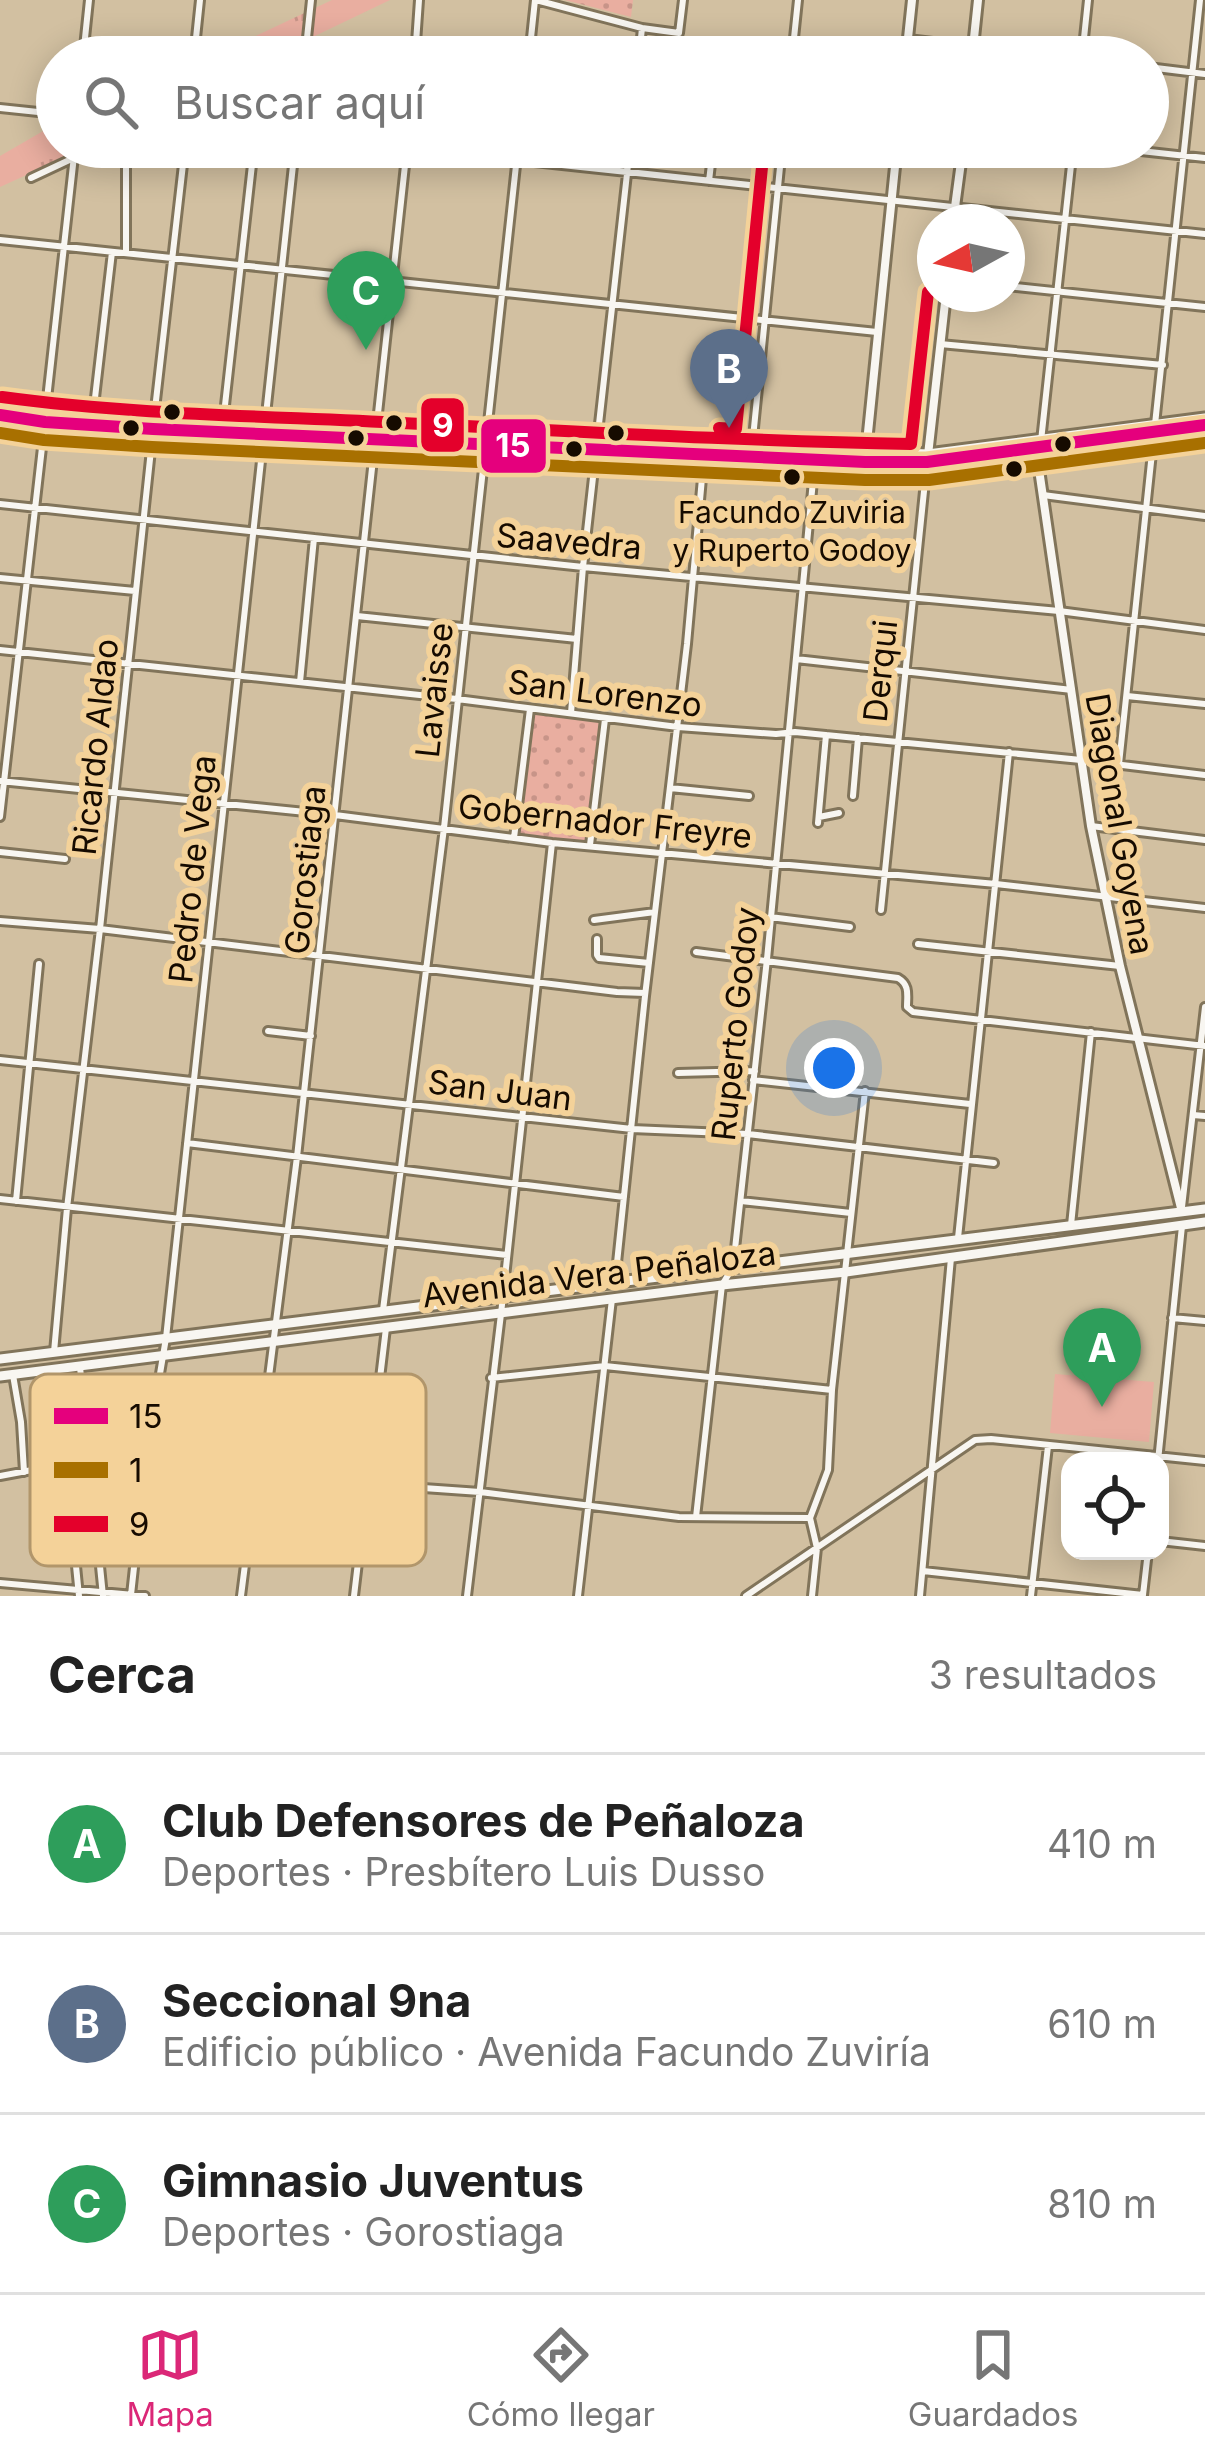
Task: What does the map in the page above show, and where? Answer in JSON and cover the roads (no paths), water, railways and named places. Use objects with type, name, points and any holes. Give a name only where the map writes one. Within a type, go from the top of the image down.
[{"type":"main road","points":[[0,405],[45,417],[93,415],[153,424],[223,423],[265,430]]},
{"type":"main road","points":[[0,415],[705,450],[815,460],[866,457]]},
{"type":"main road","points":[[705,450],[752,448],[927,458],[1205,422]]},
{"type":"main road","name":"Avenida Vera Peñaloza","points":[[0,1360],[1205,1209]]},
{"type":"main road","name":"Avenida Vera Peñaloza","points":[[0,1376],[846,1272],[1205,1222]]},
{"type":"street","points":[[85,36],[89,0]]},
{"type":"street","points":[[195,36],[200,0]]},
{"type":"street","points":[[307,36],[311,0]]},
{"type":"street","points":[[416,36],[419,0]]},
{"type":"street","points":[[532,36],[536,0],[679,33],[683,0]]},
{"type":"street","points":[[795,36],[798,0]]},
{"type":"street","points":[[908,36],[912,0]]},
{"type":"street","points":[[974,36],[978,0]]},
{"type":"street","points":[[1084,36],[1088,0]]},
{"type":"street","points":[[1119,764],[1200,0]]},
{"type":"street","points":[[641,36],[642,28]]},
{"type":"street","points":[[1169,70],[1205,74]]},
{"type":"street","points":[[0,108],[36,112]]},
{"type":"street","points":[[1169,154],[1205,158]]},
{"type":"street","points":[[31,178],[52,168]]},
{"type":"street","points":[[0,817],[73,168]]},
{"type":"street","points":[[126,168],[126,252]]},
{"type":"street","name":"Ricardo Aldao","points":[[54,1352],[183,168]]},
{"type":"street","points":[[223,423],[252,168]]},
{"type":"street","name":"Pedro de Vega","points":[[158,1374],[293,168]]},
{"type":"street","name":"Gorostiaga","points":[[268,1374],[289,1231],[405,168]]},
{"type":"street","name":"Lavaisse","points":[[383,1310],[444,828],[516,168]]},
{"type":"street","points":[[587,168],[934,204]]},
{"type":"street","points":[[571,713],[627,168]]},
{"type":"street","points":[[709,181],[711,168]]},
{"type":"street","points":[[752,448],[780,168]]},
{"type":"street","points":[[866,457],[895,168]]},
{"type":"street","points":[[955,204],[960,168]]},
{"type":"street","points":[[1038,445],[1071,168]]},
{"type":"street","points":[[1025,214],[1205,234]]},
{"type":"street","points":[[0,241],[878,332]]},
{"type":"street","points":[[93,415],[112,251]]},
{"type":"street","points":[[1025,288],[1205,307]]},
{"type":"street","name":"Derqui","points":[[881,910],[944,312]]},
{"type":"street","points":[[940,344],[1163,365]]},
{"type":"street","name":"Diagonal Goyena","points":[[1038,445],[1104,896],[1182,1212]]},
{"type":"street","points":[[615,1282],[705,450]]},
{"type":"street","name":"Ruperto Godoy","points":[[696,1517],[722,1285],[733,1267],[748,1134],[815,460]]},
{"type":"street","points":[[1043,495],[1205,516]]},
{"type":"street","name":"Saavedra","points":[[0,504],[1205,629]]},
{"type":"street","points":[[300,682],[314,538]]},
{"type":"street","points":[[0,578],[135,591]]},
{"type":"street","points":[[357,616],[577,639]]},
{"type":"street","name":"San Lorenzo","points":[[0,650],[678,727],[1009,752],[1205,776]]},
{"type":"street","points":[[796,659],[1072,690]]},
{"type":"street","points":[[1127,696],[1205,704]]},
{"type":"street","points":[[514,838],[530,709]]},
{"type":"street","points":[[590,845],[605,719]]},
{"type":"street","points":[[826,735],[818,820],[839,812]]},
{"type":"street","points":[[853,796],[858,738]]},
{"type":"street","points":[[957,1242],[1009,752]]},
{"type":"street","name":"Gobernador Freyre","points":[[2,781],[1205,908]]},
{"type":"street","points":[[670,788],[749,796]]},
{"type":"street","points":[[1091,826],[1205,840]]},
{"type":"street","points":[[467,1596],[552,842]]},
{"type":"street","points":[[0,852],[65,859]]},
{"type":"street","points":[[595,920],[656,913]]},
{"type":"street","points":[[770,917],[850,927]]},
{"type":"street","points":[[0,921],[645,993]]},
{"type":"street","points":[[597,939],[599,958],[649,962]]},
{"type":"street","points":[[919,944],[1120,966]]},
{"type":"street","points":[[696,952],[898,978],[908,988],[909,1011],[1203,1046]]},
{"type":"street","points":[[16,1201],[39,964]]},
{"type":"street","points":[[1159,1452],[1205,1007]]},
{"type":"street","points":[[268,1031],[311,1036]]},
{"type":"street","points":[[1071,1227],[1091,1032]]},
{"type":"street","name":"San Juan","points":[[0,1060],[632,1130],[748,1134],[994,1163]]},
{"type":"street","points":[[678,1073],[754,1075],[972,1105]]},
{"type":"street","points":[[812,1596],[817,1548],[810,1518],[828,1470],[832,1390],[865,1091]]},
{"type":"street","points":[[1193,1115],[1205,1116]]},
{"type":"street","points":[[186,1143],[624,1197]]},
{"type":"street","points":[[0,1199],[507,1255]]},
{"type":"street","points":[[740,1201],[851,1213]]},
{"type":"street","points":[[920,1596],[951,1258]]},
{"type":"street","points":[[578,1596],[611,1299]]},
{"type":"street","points":[[1172,1318],[1205,1322]]},
{"type":"street","points":[[380,1374],[386,1328]]},
{"type":"street","points":[[80,1366],[81,1374]]},
{"type":"street","points":[[491,1378],[605,1366],[832,1390]]},
{"type":"street","points":[[13,1375],[24,1472]]},
{"type":"street","points":[[746,1596],[975,1440],[1103,1452]]},
{"type":"street","points":[[1031,1596],[1048,1446]]},
{"type":"street","points":[[1169,1458],[1205,1460]]},
{"type":"street","points":[[0,1476],[30,1471]]},
{"type":"street","points":[[426,1488],[696,1517],[810,1518]]},
{"type":"street","points":[[1169,1542],[1205,1546]]},
{"type":"street","points":[[923,1571],[1143,1595],[1147,1560]]},
{"type":"street","name":"Gorostiaga","points":[[242,1596],[245,1566]]},
{"type":"street","points":[[354,1596],[357,1566]]},
{"type":"street","points":[[0,1583],[145,1596]]},
{"type":"place","name":"Gimnasio Juventus","points":[[366,350]]},
{"type":"place","name":"Seccional 9na","points":[[729,428]]},
{"type":"place","name":"Facundo Zuviria y Ruperto Godoy","points":[[792,477]]},
{"type":"place","name":"Club Defensores de Peñaloza","points":[[1102,1407]]}]
